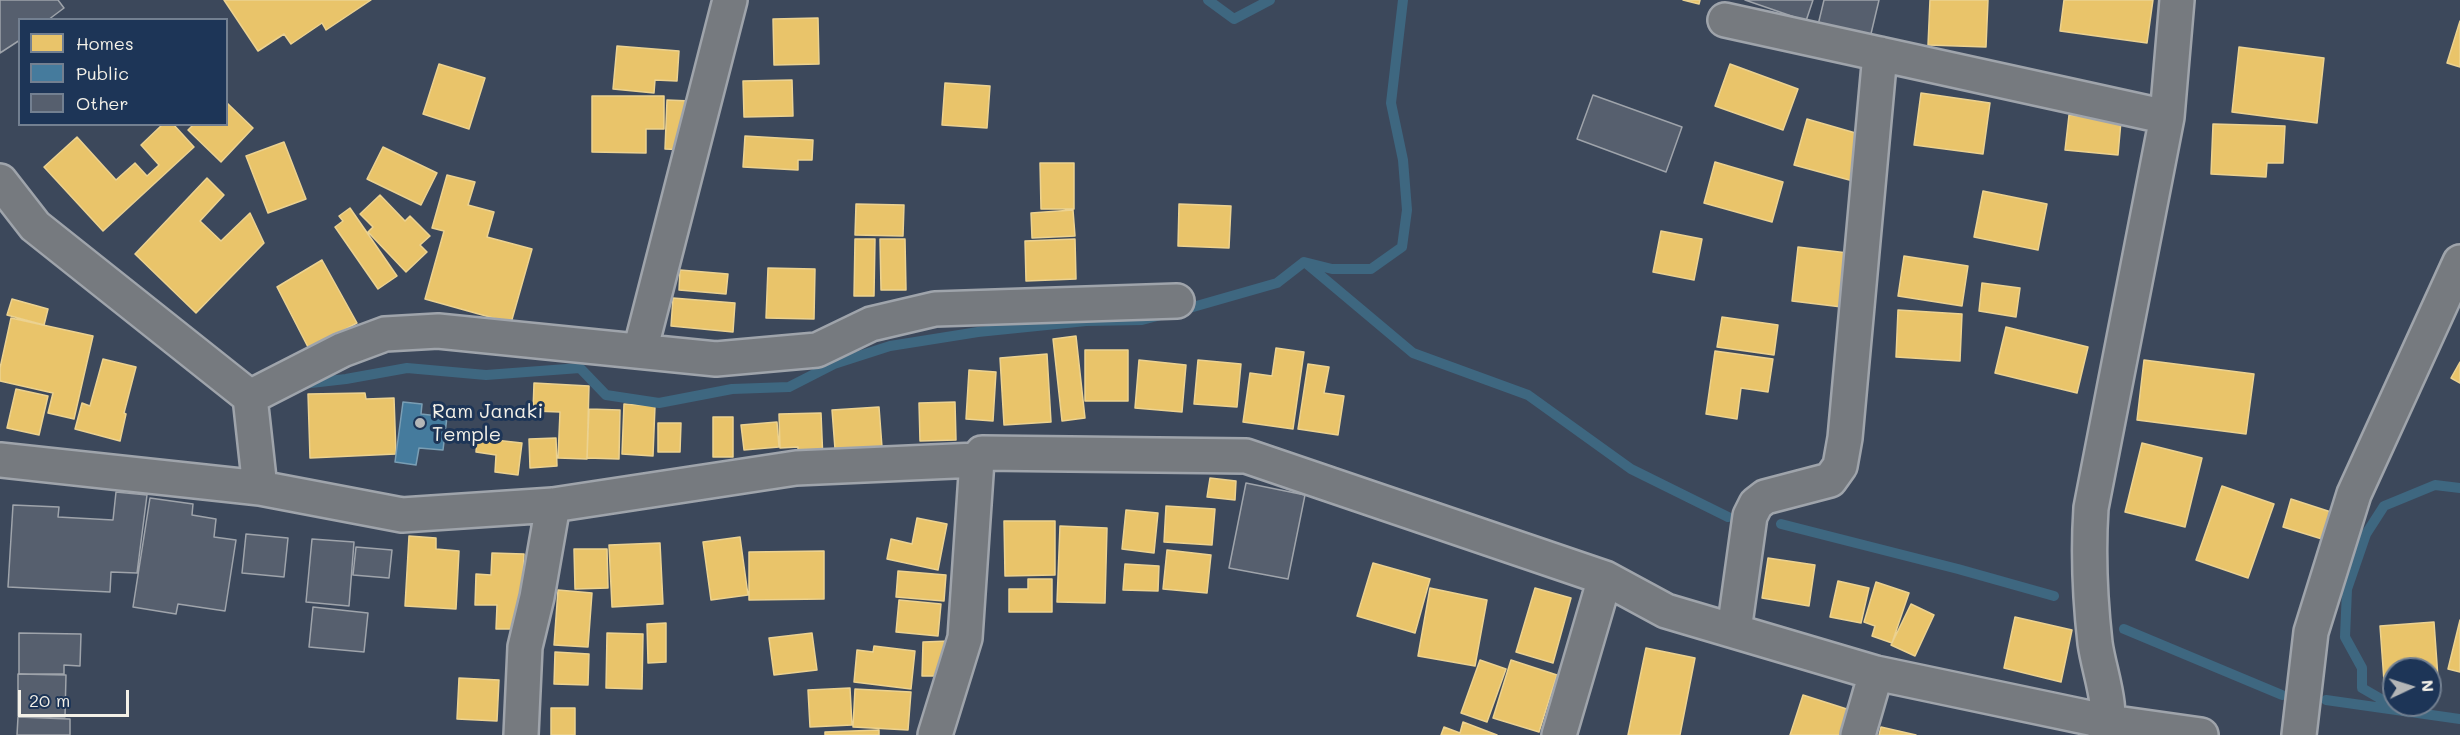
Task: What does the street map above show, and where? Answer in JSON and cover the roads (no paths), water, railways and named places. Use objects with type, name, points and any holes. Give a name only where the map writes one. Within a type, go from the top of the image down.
[{"type":"street","points":[[640,351],[730,0]]},
{"type":"street","points":[[2107,728],[2095,643],[2089,548],[2091,508],[2167,117],[2177,0]]},
{"type":"street","points":[[1725,20],[2167,117]]},
{"type":"street","points":[[1734,631],[1750,516],[1756,504],[1765,497],[1830,480],[1840,466],[1845,438],[1880,54]]},
{"type":"street","points":[[0,181],[35,226],[250,397],[260,488]]},
{"type":"street","points":[[2299,735],[2311,632],[2354,494],[2460,262]]},
{"type":"street","points":[[250,397],[342,350],[385,334],[438,331],[716,359],[817,350],[871,324],[935,309],[1177,301]]},
{"type":"street","points":[[935,735],[965,638],[977,460],[982,453],[1246,456],[1605,578],[1666,611],[1876,674],[2107,728],[2201,735]]},
{"type":"street","points":[[0,460],[260,488],[402,515],[553,505],[796,468],[977,460]]},
{"type":"street","points":[[521,735],[525,647],[537,597],[553,505]]},
{"type":"street","points":[[1559,735],[1605,578]]},
{"type":"street","points":[[1858,735],[1876,674]]},
{"type":"waterway","points":[[1208,0],[1234,19],[1270,0]]},
{"type":"waterway","points":[[1179,311],[1277,283],[1304,262],[1332,269],[1371,269],[1402,247],[1407,210],[1403,160],[1391,103],[1403,0]]},
{"type":"waterway","points":[[1307,264],[1413,353],[1528,395],[1631,469],[1728,517]]},
{"type":"waterway","points":[[302,384],[407,368],[486,375],[580,368],[606,395],[659,403],[732,389],[789,387],[834,364],[890,346],[978,332],[1086,321],[1142,320],[1161,315]]},
{"type":"waterway","points":[[2382,700],[2362,688],[2362,668],[2345,637],[2347,589],[2366,534],[2384,506],[2435,485],[2460,488]]},
{"type":"waterway","points":[[1781,524],[2054,596]]},
{"type":"waterway","points":[[2124,629],[2282,695]]},
{"type":"waterway","points":[[2326,700],[2460,719]]},
{"type":"place","name":"Ram Janaki Temple","points":[[420,423]]}]
